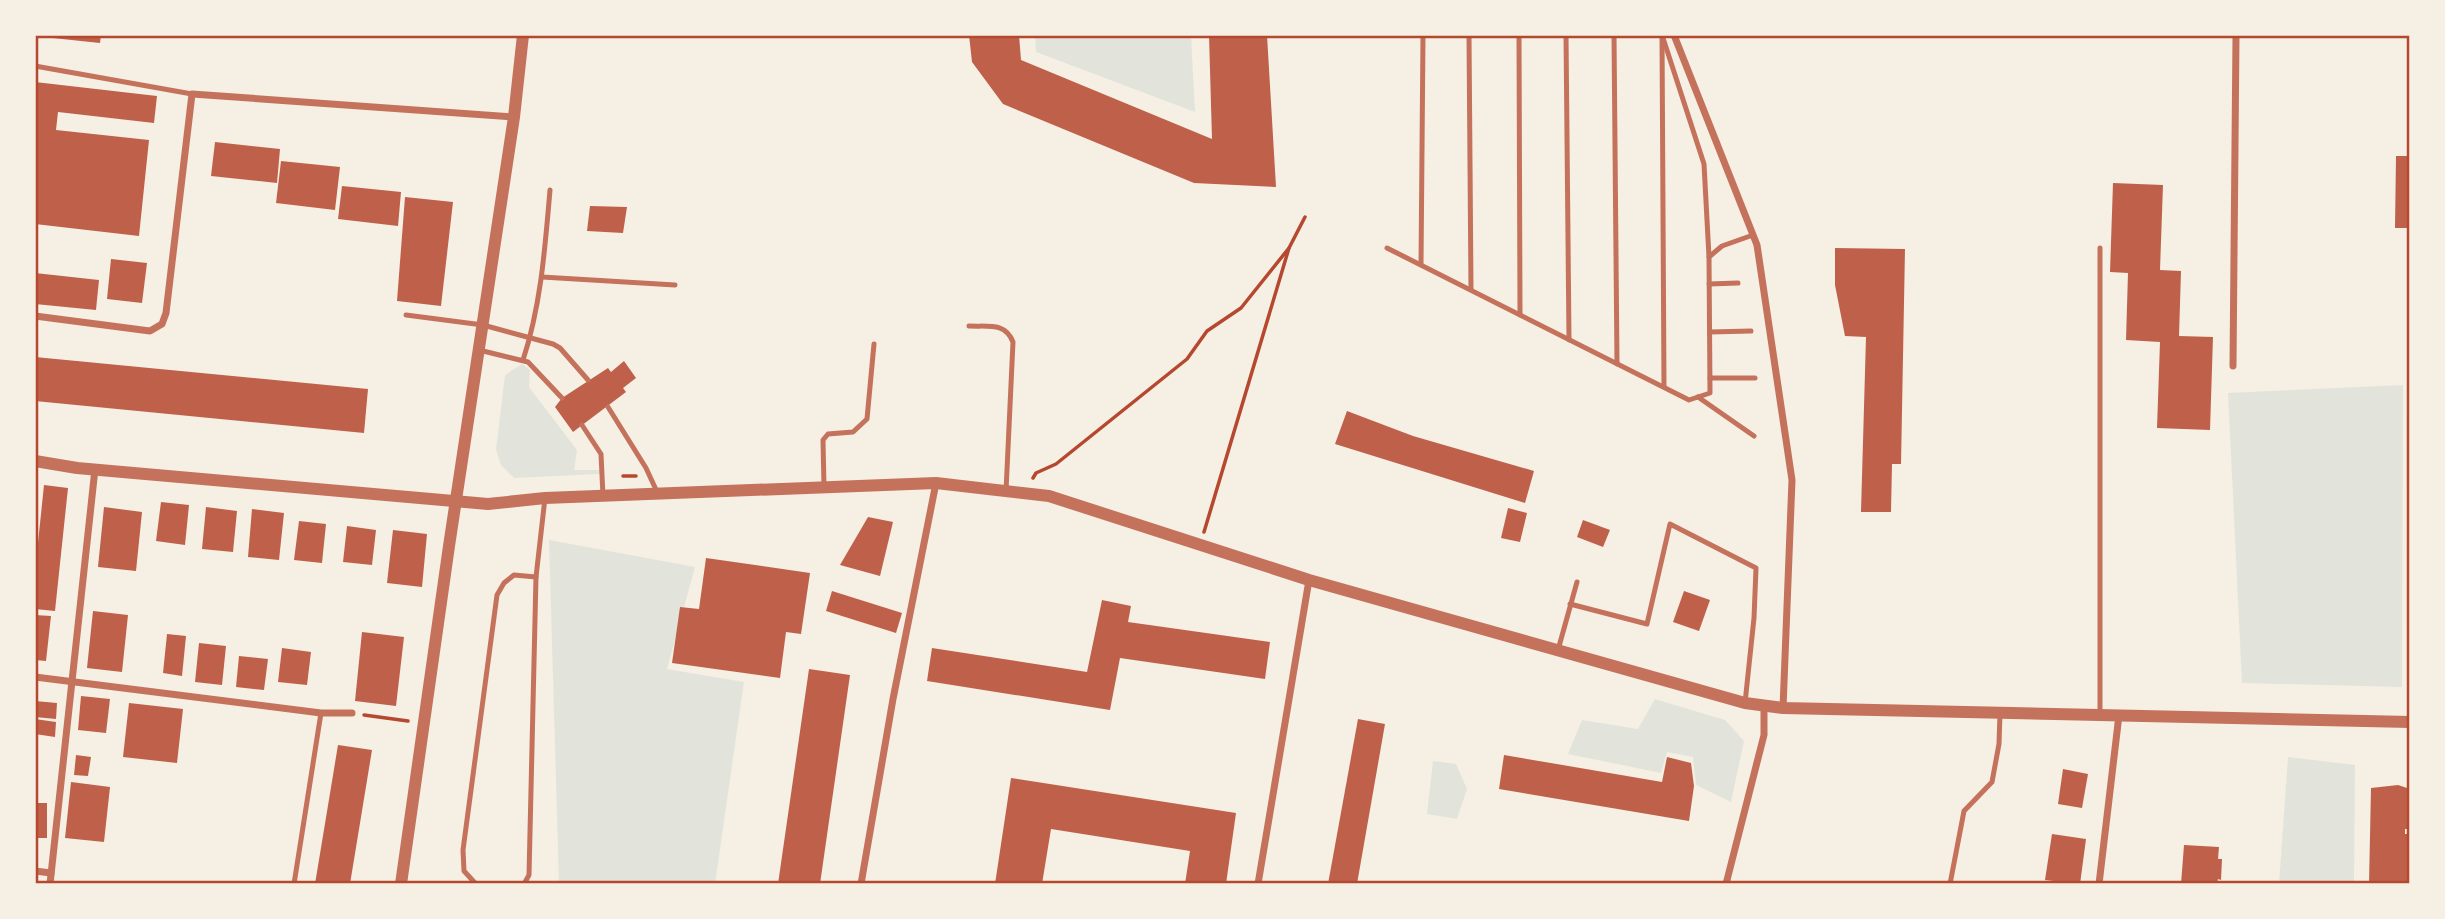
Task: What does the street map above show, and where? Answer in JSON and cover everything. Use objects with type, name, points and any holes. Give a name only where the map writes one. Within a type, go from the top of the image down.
[{"type":"street","points":[[401,884],[514,117],[523,35]]},
{"type":"street","points":[[1674,35],[1757,245],[1792,480],[1783,708]]},
{"type":"street","points":[[2233,366],[2236,35]]},
{"type":"street","points":[[35,316],[150,331],[162,324],[166,313],[192,94],[514,117]]},
{"type":"street","points":[[35,461],[95,469],[488,504],[545,498],[936,483],[1049,496],[1309,580],[1745,703],[1783,708],[2410,722]]},
{"type":"street","points":[[50,884],[95,469]]},
{"type":"street","points":[[861,884],[893,699],[936,483]]},
{"type":"street","points":[[1258,884],[1309,580]]},
{"type":"street","points":[[35,677],[321,713],[352,713]]},
{"type":"street","points":[[1726,884],[1764,734],[1764,706]]},
{"type":"street","points":[[2099,884],[2119,715]]},
{"type":"street","points":[[35,870],[51,873]]},
{"type":"lane","points":[[1421,265],[1423,35]]},
{"type":"lane","points":[[1469,35],[1471,290]]},
{"type":"lane","points":[[1519,35],[1520,315]]},
{"type":"lane","points":[[1566,35],[1569,340]]},
{"type":"lane","points":[[1614,35],[1617,364]]},
{"type":"lane","points":[[1387,248],[1689,400],[1710,393],[1709,257],[1704,164],[1662,35]]},
{"type":"lane","points":[[1662,35],[1664,387]]},
{"type":"lane","points":[[35,66],[192,94]]},
{"type":"lane","points":[[523,360],[531,337],[542,277],[550,190]]},
{"type":"lane","points":[[1709,257],[1722,246],[1753,235]]},
{"type":"lane","points":[[2100,248],[2100,715]]},
{"type":"lane","points":[[542,277],[675,285]]},
{"type":"lane","points":[[1709,284],[1738,283]]},
{"type":"lane","points":[[406,315],[483,325],[531,337],[560,348],[588,380]]},
{"type":"lane","points":[[969,326],[1004,328],[1013,342],[1006,491]]},
{"type":"lane","points":[[1710,332],[1751,331]]},
{"type":"lane","points":[[824,487],[822,440],[828,433],[853,432],[867,419],[874,344]]},
{"type":"lane","points":[[479,350],[523,360],[562,398]]},
{"type":"lane","points":[[1710,378],[1755,378]]},
{"type":"lane","points":[[1698,397],[1754,436]]},
{"type":"lane","points":[[608,407],[646,468],[658,494]]},
{"type":"lane","points":[[582,425],[601,454],[603,496]]},
{"type":"lane","points":[[524,884],[529,874],[536,577],[545,498]]},
{"type":"lane","points":[[1570,604],[1647,624],[1670,524],[1756,568],[1745,703]]},
{"type":"lane","points":[[476,884],[464,871],[463,850],[497,595],[514,575],[536,577]]},
{"type":"lane","points":[[1558,650],[1577,582]]},
{"type":"lane","points":[[294,884],[321,713]]},
{"type":"lane","points":[[1950,884],[1964,811],[1992,782],[1999,744],[2000,713]]},
{"type":"path","points":[[1200,544],[1289,248],[1305,217]]},
{"type":"path","points":[[1030,484],[1036,472],[1056,464],[1187,359],[1207,331],[1241,308],[1289,248]]},
{"type":"path","points":[[623,476],[638,476]]},
{"type":"path","points":[[352,713],[424,724]]},
{"type":"shaded area","points":[[1035,35],[1191,35],[1195,112],[1036,52]]},
{"type":"shaded area","points":[[522,364],[530,370],[529,387],[577,450],[574,470],[602,470],[599,474],[514,478],[501,465],[496,450],[505,375]]},
{"type":"shaded area","points":[[2403,385],[2402,687],[2242,683],[2228,393]]},
{"type":"shaded area","points":[[549,540],[695,567],[667,669],[744,682],[715,884],[559,884]]},
{"type":"shaded area","points":[[1655,699],[1725,720],[1744,741],[1731,802],[1696,785],[1693,757],[1667,752],[1661,773],[1568,754],[1582,720],[1638,729]]},
{"type":"shaded area","points":[[2288,757],[2355,765],[2354,884],[2279,884]]},
{"type":"shaded area","points":[[1433,761],[1456,764],[1467,789],[1457,819],[1427,814]]},
{"type":"building","points":[[43,35],[101,35],[100,43]]},
{"type":"building","points":[[969,35],[1019,35],[1021,60],[1212,139],[1209,35],[1267,35],[1276,187],[1194,183],[1003,104],[972,62]]},
{"type":"building","points":[[35,82],[157,96],[154,123],[58,112],[56,130],[149,140],[139,236],[35,224]]},
{"type":"building","points":[[215,142],[280,149],[277,183],[211,176]]},
{"type":"building","points":[[2396,156],[2410,156],[2410,228],[2395,228]]},
{"type":"building","points":[[281,161],[340,167],[335,210],[276,203]]},
{"type":"building","points":[[2113,183],[2163,185],[2160,270],[2181,271],[2179,336],[2213,337],[2210,430],[2157,428],[2160,342],[2126,340],[2128,273],[2110,272]]},
{"type":"building","points":[[342,186],[401,192],[398,226],[338,219]]},
{"type":"building","points":[[405,197],[453,202],[441,306],[397,301]]},
{"type":"building","points":[[590,206],[627,207],[623,233],[587,231]]},
{"type":"building","points":[[1835,248],[1905,249],[1901,464],[1892,464],[1891,512],[1861,512],[1866,337],[1845,336],[1835,285]]},
{"type":"building","points":[[111,259],[147,263],[142,303],[107,299]]},
{"type":"building","points":[[35,273],[99,280],[96,310],[35,304]]},
{"type":"building","points":[[35,357],[368,389],[364,433],[35,401]]},
{"type":"building","points":[[624,361],[636,378],[623,388],[626,392],[573,432],[555,407],[562,398],[608,368],[611,372]]},
{"type":"building","points":[[1347,411],[1413,436],[1534,471],[1525,503],[1335,444]]},
{"type":"building","points":[[44,485],[68,488],[55,611],[35,609],[35,572]]},
{"type":"building","points":[[161,502],[189,505],[185,545],[156,541]]},
{"type":"building","points":[[104,507],[142,512],[136,571],[98,567]]},
{"type":"building","points":[[206,507],[237,511],[233,552],[202,549]]},
{"type":"building","points":[[1508,508],[1527,513],[1520,542],[1501,538]]},
{"type":"building","points":[[252,509],[284,513],[279,560],[248,557]]},
{"type":"building","points":[[868,517],[893,522],[880,576],[840,565]]},
{"type":"building","points":[[1583,520],[1610,530],[1603,547],[1577,537]]},
{"type":"building","points":[[299,521],[326,524],[322,563],[294,560]]},
{"type":"building","points":[[347,526],[376,530],[372,565],[343,562]]},
{"type":"building","points":[[393,530],[427,534],[422,587],[387,583]]},
{"type":"building","points":[[706,558],[810,573],[801,634],[786,632],[780,678],[672,663],[680,607],[699,609]]},
{"type":"building","points":[[832,591],[902,613],[896,633],[826,611]]},
{"type":"building","points":[[1684,591],[1710,600],[1699,631],[1673,622]]},
{"type":"building","points":[[1102,600],[1131,606],[1128,622],[1270,642],[1265,679],[1120,658],[1110,710],[927,681],[932,648],[1087,672]]},
{"type":"building","points":[[93,611],[128,615],[122,672],[87,668]]},
{"type":"building","points":[[35,615],[51,616],[46,661],[35,660]]},
{"type":"building","points":[[362,632],[404,637],[396,706],[355,701]]},
{"type":"building","points":[[167,634],[186,636],[182,676],[163,673]]},
{"type":"building","points":[[199,643],[226,646],[222,685],[195,682]]},
{"type":"building","points":[[282,648],[311,652],[307,685],[278,682]]},
{"type":"building","points":[[239,656],[268,659],[264,690],[236,687]]},
{"type":"building","points":[[809,669],[850,675],[820,884],[778,884]]},
{"type":"building","points":[[81,696],[110,699],[106,733],[78,730]]},
{"type":"building","points":[[35,701],[57,703],[56,719],[35,717]]},
{"type":"building","points":[[129,703],[183,709],[177,763],[123,757]]},
{"type":"building","points":[[35,719],[56,722],[55,737],[35,734]]},
{"type":"building","points":[[1358,719],[1385,724],[1357,884],[1328,884]]},
{"type":"building","points":[[338,745],[372,750],[350,884],[315,884]]},
{"type":"building","points":[[76,755],[91,757],[88,776],[74,775]]},
{"type":"building","points":[[1504,755],[1662,782],[1667,757],[1691,763],[1694,786],[1689,821],[1499,789]]},
{"type":"building","points":[[2063,769],[2088,774],[2082,808],[2058,804]]},
{"type":"building","points":[[1011,778],[1236,813],[1226,884],[1185,884],[1190,851],[1051,829],[1042,884],[995,884]]},
{"type":"building","points":[[71,782],[110,787],[104,842],[65,838]]},
{"type":"building","points":[[2398,785],[2410,789],[2410,829],[2405,829],[2405,834],[2410,834],[2410,884],[2369,884],[2371,788]]},
{"type":"building","points":[[35,803],[47,803],[47,838],[35,838]]},
{"type":"building","points":[[2052,834],[2086,839],[2080,884],[2045,880]]},
{"type":"building","points":[[2184,845],[2219,847],[2218,859],[2222,859],[2221,880],[2218,879],[2217,884],[2181,884]]}]
